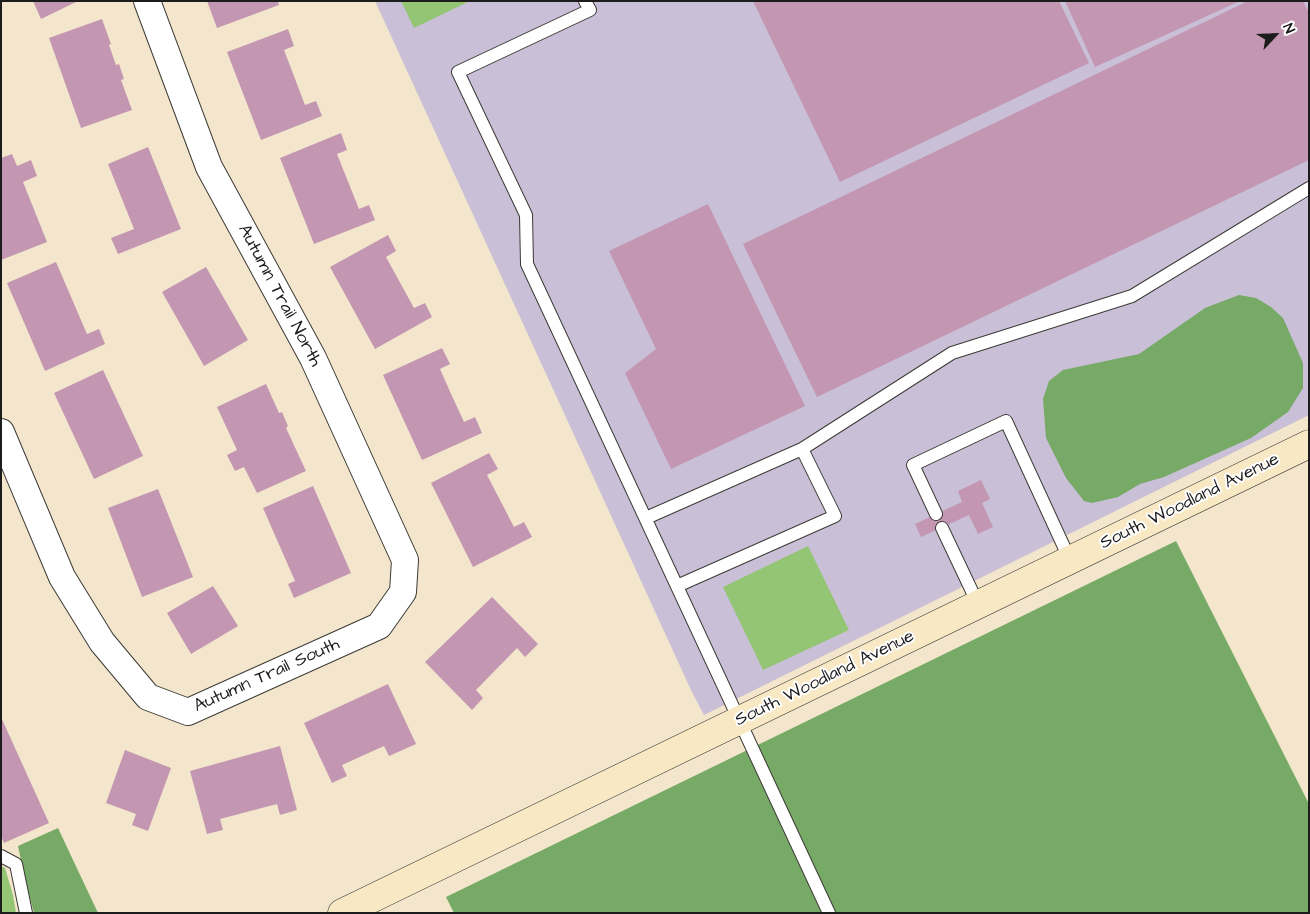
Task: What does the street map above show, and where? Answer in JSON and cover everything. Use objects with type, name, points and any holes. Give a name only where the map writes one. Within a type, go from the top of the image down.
[{"type":"street","name":"Autumn Trail North","points":[[147,1],[209,167],[313,358],[405,560],[403,592]]},
{"type":"street","name":"Autumn Trail South","points":[[1,432],[62,577],[102,642],[148,697],[188,712],[378,626],[403,592]]},
{"type":"street","name":"South Woodland Avenue","points":[[350,911],[1309,444]]},
{"type":"lane","points":[[585,1],[590,10],[458,72],[526,215],[527,264],[829,913]]},
{"type":"lane","points":[[646,518],[802,449],[952,353],[1132,296],[1309,188]]},
{"type":"lane","points":[[936,514],[913,465],[1006,421],[1070,560]]},
{"type":"lane","points":[[677,586],[835,516],[802,449]]},
{"type":"lane","points":[[942,528],[978,604]]},
{"type":"lane","points":[[2,856],[16,864],[26,913]]},
{"type":"shaded area","points":[[375,1],[1309,1],[1309,415],[704,715]]},
{"type":"green space","points":[[401,1],[470,1],[414,28]]},
{"type":"green space","points":[[1239,295],[1256,298],[1271,307],[1283,318],[1303,363],[1303,388],[1288,412],[1251,438],[1164,477],[1140,484],[1118,497],[1092,503],[1084,501],[1066,478],[1046,438],[1043,399],[1049,381],[1063,370],[1139,354],[1205,308]]},
{"type":"green space","points":[[1176,541],[1309,804],[1309,913],[454,913],[446,897]]},
{"type":"green space","points":[[808,546],[849,630],[763,670],[723,587]]},
{"type":"green space","points":[[58,828],[98,913],[34,913],[18,846]]},
{"type":"green space","points":[[1,866],[5,868],[16,913],[1,913]]},
{"type":"building","points":[[33,1],[78,1],[41,19]]},
{"type":"building","points":[[207,1],[278,1],[279,5],[217,28]]},
{"type":"building","points":[[753,1],[1059,1],[1089,63],[840,182]]},
{"type":"building","points":[[1065,1],[1240,1],[1095,67]]},
{"type":"building","points":[[1248,1],[1303,1],[1309,13],[1309,160],[817,397],[743,244]]},
{"type":"building","points":[[102,19],[116,65],[119,64],[124,79],[121,80],[132,110],[81,128],[49,38]]},
{"type":"building","points":[[288,29],[294,46],[284,50],[305,105],[316,101],[322,116],[261,140],[227,52]]},
{"type":"building","points":[[341,133],[347,150],[337,154],[359,209],[369,205],[375,220],[314,244],[280,158]]},
{"type":"building","points":[[148,147],[181,229],[118,254],[111,238],[134,229],[108,164]]},
{"type":"building","points":[[12,154],[17,166],[31,160],[37,176],[23,182],[47,242],[1,260],[1,158]]},
{"type":"building","points":[[708,204],[805,406],[671,469],[625,373],[656,349],[609,251]]},
{"type":"building","points":[[388,235],[396,251],[386,257],[414,308],[425,303],[432,317],[375,349],[330,267]]},
{"type":"building","points":[[56,262],[87,334],[99,329],[105,344],[45,371],[7,283]]},
{"type":"building","points":[[206,267],[248,340],[204,366],[162,292]]},
{"type":"building","points":[[442,348],[450,364],[440,369],[464,422],[475,417],[482,433],[422,460],[383,375]]},
{"type":"building","points":[[103,370],[143,456],[94,479],[54,393]]},
{"type":"building","points":[[266,384],[279,413],[282,412],[288,426],[286,428],[306,471],[257,493],[244,467],[235,471],[227,455],[237,450],[217,407]]},
{"type":"building","points":[[489,453],[498,469],[487,475],[514,527],[524,522],[532,537],[473,567],[431,483]]},
{"type":"building","points":[[981,480],[990,499],[982,503],[993,527],[978,534],[969,515],[921,537],[915,524],[962,502],[958,491]]},
{"type":"building","points":[[313,486],[351,573],[294,598],[288,584],[295,581],[263,508]]},
{"type":"building","points":[[158,489],[193,577],[142,597],[108,508]]},
{"type":"building","points":[[213,586],[238,626],[191,654],[167,613]]},
{"type":"building","points":[[492,597],[538,644],[525,657],[517,648],[476,690],[483,698],[472,710],[425,662]]},
{"type":"building","points":[[388,684],[416,744],[389,756],[384,746],[342,765],[347,776],[332,783],[304,723]]},
{"type":"building","points":[[1,717],[49,823],[4,843],[1,836]]},
{"type":"building","points":[[280,746],[297,810],[280,815],[277,804],[220,819],[223,830],[207,834],[190,771]]},
{"type":"building","points":[[125,750],[171,768],[148,831],[132,825],[136,814],[106,803]]}]
